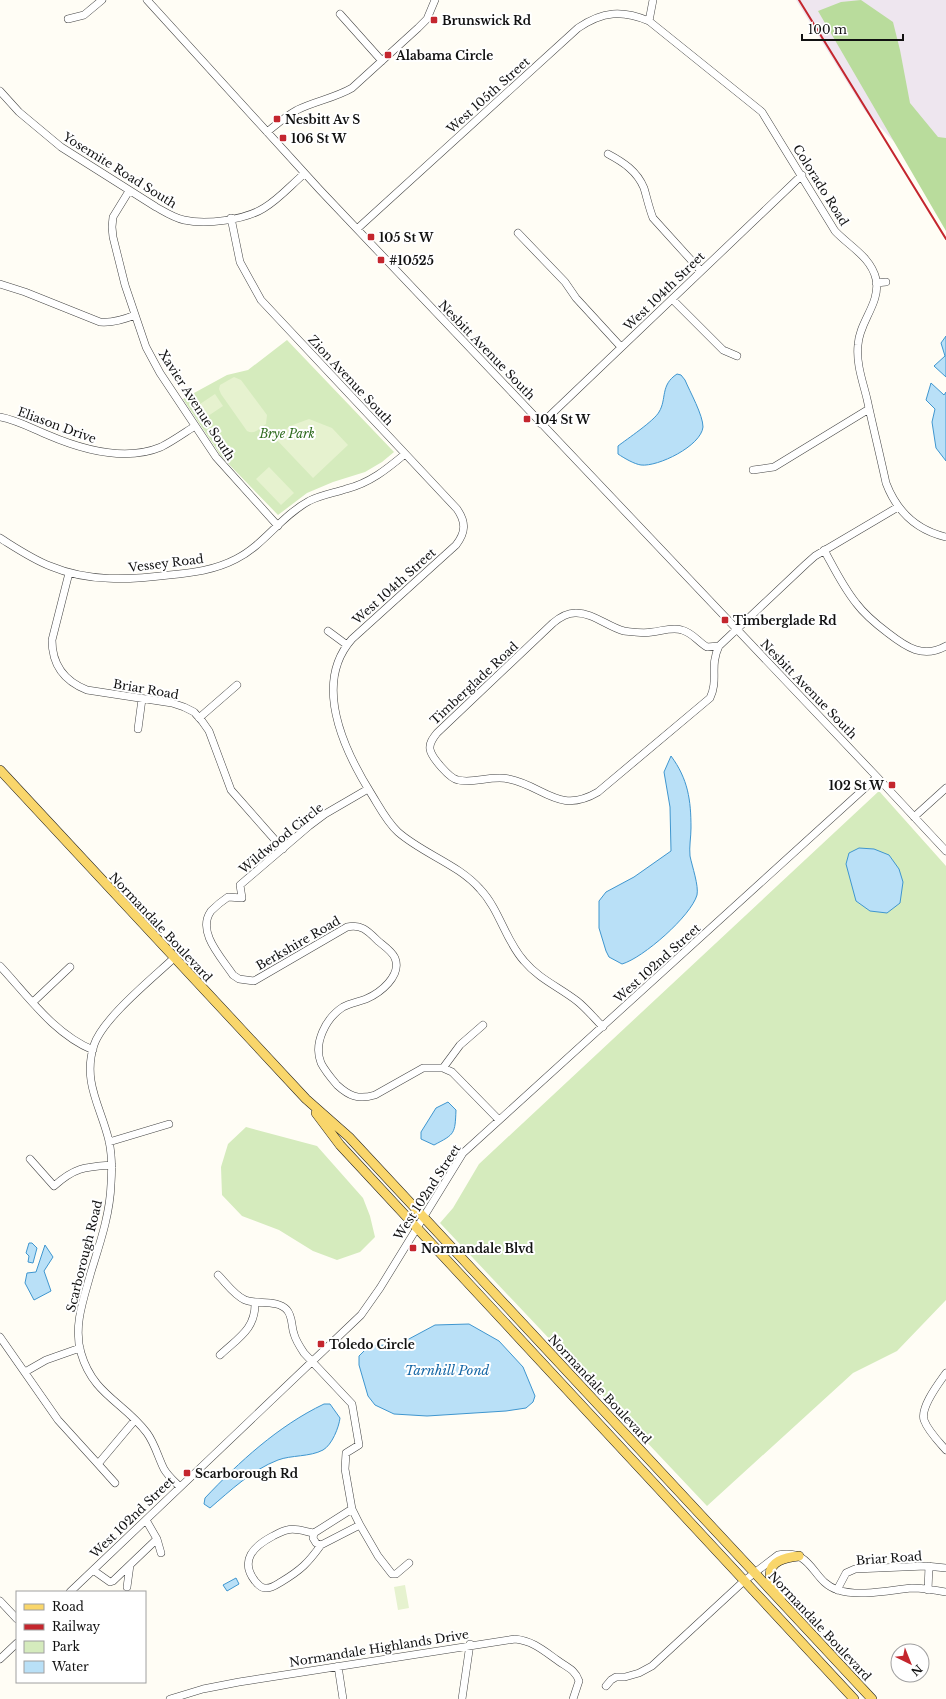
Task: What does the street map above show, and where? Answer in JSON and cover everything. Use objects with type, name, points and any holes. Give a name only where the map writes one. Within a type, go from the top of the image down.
[{"type":"main road","name":"Normandale Boulevard","points":[[0,770],[306,1099],[349,1137],[872,1699]]},
{"type":"main road","name":"Normandale Boulevard","points":[[306,1099],[340,1145],[854,1699]]},
{"type":"main road","points":[[788,1609],[771,1581],[771,1571],[781,1559],[799,1556]]},
{"type":"street","points":[[68,19],[84,15],[102,0]]},
{"type":"street","name":"Nesbitt Avenue South","points":[[147,0],[304,174],[541,424],[735,633],[877,777],[946,851]]},
{"type":"street","points":[[267,132],[286,117],[298,110],[342,94],[352,88],[427,19],[435,0]]},
{"type":"street","points":[[649,21],[653,0]]},
{"type":"street","name":"West 105th Street","points":[[357,229],[578,28],[594,19],[611,14],[622,13],[634,15],[649,21]]},
{"type":"street","points":[[340,14],[382,61]]},
{"type":"street","name":"Colorado Road","points":[[649,21],[762,112],[835,230],[843,240],[865,258],[872,268],[877,290],[874,302],[859,334],[858,346],[860,370],[886,483],[891,496],[908,519],[920,528],[932,534],[946,537]]},
{"type":"street","name":"Yosemite Road South","points":[[0,91],[19,112],[56,143],[129,191],[169,215],[184,220],[215,221],[255,213],[275,201],[304,174]]},
{"type":"street","points":[[608,154],[632,169],[644,188],[649,209],[653,218],[701,271]]},
{"type":"street","name":"West 104th Street","points":[[541,424],[802,175]]},
{"type":"street","name":"Xavier Avenue South","points":[[129,191],[118,208],[112,227],[116,254],[143,340],[153,361],[195,426],[226,470],[278,526]]},
{"type":"street","name":"Zion Avenue South","points":[[231,218],[240,262],[261,300],[462,515],[465,523],[464,531],[461,539],[456,545]]},
{"type":"street","points":[[518,233],[565,282],[576,298],[621,347]]},
{"type":"street","points":[[876,283],[886,282]]},
{"type":"street","points":[[0,284],[26,292],[100,322],[110,323],[135,315]]},
{"type":"street","points":[[672,299],[723,350],[737,356]]},
{"type":"street","points":[[753,470],[774,467],[869,409]]},
{"type":"street","name":"Eliason Drive","points":[[0,417],[16,421],[85,449],[115,453],[131,453],[161,447],[195,426]]},
{"type":"street","name":"Vessey Road","points":[[1,541],[36,560],[69,573],[94,578],[139,579],[207,570],[222,565],[250,551],[296,510],[309,502],[323,495],[346,489],[374,478],[405,454]]},
{"type":"street","points":[[719,646],[735,633],[806,564],[824,550],[898,507]]},
{"type":"street","name":"West 104th Street","points":[[456,545],[347,645],[339,659],[334,674],[334,705],[352,760],[386,818],[397,831],[422,850],[469,878],[481,889],[514,947],[534,973],[576,1000],[602,1027]]},
{"type":"street","points":[[824,550],[856,604],[878,625],[911,649],[929,652],[946,646]]},
{"type":"street","name":"Briar Road","points":[[69,573],[52,640],[52,651],[60,671],[76,686],[87,690],[184,707],[194,712],[209,731],[231,790],[283,849]]},
{"type":"street","name":"Timberglade Road","points":[[575,613],[584,614],[622,630],[636,633],[650,633],[673,629],[682,630],[694,636],[707,647],[719,646],[713,661],[715,683],[714,691],[710,698],[604,787],[589,797],[571,801],[561,800],[508,778],[498,777],[458,780],[448,774],[432,756],[430,750],[433,738],[437,733],[559,618],[575,613]]},
{"type":"street","points":[[328,631],[347,645]]},
{"type":"street","points":[[199,718],[237,685]]},
{"type":"street","points":[[138,729],[142,699]]},
{"type":"street","name":"West 102nd Street","points":[[71,1591],[361,1315],[371,1302],[403,1249],[424,1218],[463,1153],[877,777]]},
{"type":"street","points":[[914,817],[946,788]]},
{"type":"street","name":"Wildwood Circle","points":[[242,898],[240,885],[325,814],[368,789]]},
{"type":"street","name":"Berkshire Road","points":[[242,898],[228,897],[211,912],[207,919],[206,927],[211,942],[233,975],[239,979],[254,981],[342,930],[353,926],[365,929],[395,958],[395,972],[385,986],[365,999],[342,1008],[329,1021],[320,1040],[321,1062],[326,1072],[349,1095],[357,1098],[370,1097],[423,1068],[442,1068]]},
{"type":"street","name":"Scarborough Road","points":[[174,958],[111,1018],[102,1030],[93,1050],[89,1073],[91,1088],[109,1142],[112,1164],[107,1219],[81,1307],[78,1336],[85,1365],[101,1390],[135,1420],[149,1435],[165,1470],[180,1487]]},
{"type":"street","points":[[0,966],[58,1029],[69,1038],[93,1050]]},
{"type":"street","points":[[33,1002],[70,967]]},
{"type":"street","points":[[483,1025],[460,1045],[442,1068],[452,1072],[499,1120]]},
{"type":"street","points":[[109,1142],[168,1124]]},
{"type":"street","points":[[30,1159],[54,1186],[67,1174],[74,1171],[94,1166],[112,1164]]},
{"type":"street","points":[[218,1274],[240,1298],[255,1302],[276,1304],[287,1310],[298,1344],[312,1362],[352,1404],[359,1445],[346,1453],[345,1469],[352,1509],[378,1556],[392,1574],[396,1574],[409,1563]]},
{"type":"street","points":[[220,1355],[251,1325],[254,1318],[255,1302]]},
{"type":"street","points":[[0,1337],[58,1420],[115,1483]]},
{"type":"street","points":[[25,1372],[46,1360],[80,1348]]},
{"type":"street","points":[[946,1373],[931,1396],[924,1410],[923,1418],[932,1433],[946,1450]]},
{"type":"street","points":[[98,1464],[135,1420]]},
{"type":"street","points":[[352,1509],[314,1533],[294,1529],[287,1530],[260,1544],[254,1548],[249,1558],[248,1569],[259,1586],[271,1588],[299,1572],[321,1545],[360,1525]]},
{"type":"street","points":[[146,1520],[157,1539],[161,1553]]},
{"type":"street","points":[[314,1533],[316,1543],[321,1545]]},
{"type":"street","points":[[93,1570],[110,1582],[113,1581],[157,1539]]},
{"type":"street","points":[[606,1686],[611,1680],[638,1673],[652,1666],[744,1582],[778,1555],[784,1554],[799,1556],[806,1560],[819,1577],[837,1590],[860,1592],[912,1588],[946,1592]]},
{"type":"street","points":[[127,1587],[130,1565]]},
{"type":"street","name":"Briar Road","points":[[928,1590],[929,1566]]},
{"type":"street","name":"Briar Road","points":[[837,1590],[846,1573],[855,1569],[929,1566],[946,1568]]},
{"type":"street","points":[[0,1601],[16,1619]]},
{"type":"street","name":"Normandale Highlands Drive","points":[[170,1699],[203,1689],[470,1644],[515,1638],[526,1640],[545,1650],[574,1671],[579,1681],[573,1699]]},
{"type":"street","points":[[0,1660],[16,1644]]},
{"type":"street","points":[[462,1699],[470,1644]]},
{"type":"street","points":[[338,1666],[343,1699]]},
{"type":"shaded area","points":[[796,0],[946,0],[946,155],[900,148],[865,111]]},
{"type":"green space","points":[[861,0],[893,22],[910,103],[938,137],[946,138],[946,231],[818,11],[841,2]]},
{"type":"green space","name":"Brye Park","points":[[287,340],[394,452],[382,462],[365,472],[333,482],[307,493],[278,515],[221,456],[183,399],[227,375],[248,370]]},
{"type":"green space","points":[[234,377],[241,380],[267,415],[266,424],[255,432],[247,431],[219,389],[220,385]]},
{"type":"green space","points":[[215,394],[223,406],[205,418],[197,406]]},
{"type":"green space","points":[[309,419],[332,428],[348,445],[313,478],[275,438],[290,426]]},
{"type":"green space","points":[[269,467],[294,493],[281,505],[256,479]]},
{"type":"green space","points":[[879,791],[946,866],[946,1300],[897,1351],[853,1373],[707,1506],[440,1223],[453,1208],[479,1164]]},
{"type":"green space","points":[[246,1127],[317,1146],[363,1198],[370,1216],[375,1237],[360,1252],[337,1260],[313,1251],[279,1230],[242,1216],[222,1195],[221,1167],[228,1144]]},
{"type":"green space","points":[[405,1585],[409,1608],[398,1610],[394,1587]]},
{"type":"water","points":[[946,336],[946,377],[934,366],[945,356],[941,343]]},
{"type":"water","points":[[677,374],[681,375],[685,380],[699,410],[703,427],[695,441],[678,454],[658,463],[648,465],[641,465],[629,461],[618,454],[618,446],[646,425],[659,412],[666,387],[672,378]]},
{"type":"water","points":[[931,383],[944,395],[946,392],[946,461],[936,448],[932,422],[935,409],[926,400]]},
{"type":"water","points":[[671,756],[685,782],[689,799],[691,828],[690,856],[696,881],[697,895],[686,914],[665,935],[642,954],[622,964],[609,957],[606,951],[599,928],[599,901],[606,892],[634,877],[671,851],[670,807],[664,772]]},
{"type":"water","points":[[859,848],[874,849],[889,855],[899,869],[903,882],[900,903],[887,913],[870,911],[856,901],[846,864],[849,853]]},
{"type":"water","points":[[448,1102],[456,1110],[454,1129],[450,1135],[434,1145],[421,1139],[421,1132],[436,1108]]},
{"type":"water","points":[[29,1243],[32,1243],[37,1248],[33,1263],[28,1262],[29,1256],[26,1253]]},
{"type":"water","points":[[45,1245],[53,1257],[44,1271],[51,1291],[34,1300],[25,1283],[27,1273],[36,1272]]},
{"type":"water","name":"Tarnhill Pond","points":[[469,1324],[499,1341],[523,1367],[535,1396],[533,1402],[526,1408],[506,1411],[427,1416],[394,1414],[375,1405],[368,1396],[359,1365],[359,1356],[369,1346],[386,1345],[407,1340],[435,1325]]},
{"type":"water","points":[[324,1404],[330,1404],[340,1418],[334,1436],[326,1448],[306,1455],[283,1458],[268,1464],[242,1481],[210,1508],[204,1504],[205,1498],[245,1458],[291,1423]]},
{"type":"water","points":[[236,1578],[239,1584],[227,1591],[223,1585]]},
{"type":"railway","points":[[799,0],[946,239]]},
{"type":"place","name":"Brunswick Rd","points":[[434,20]]},
{"type":"place","name":"Alabama Circle","points":[[388,55]]},
{"type":"place","name":"Nesbitt Av S","points":[[277,119]]},
{"type":"place","name":"106 St W","points":[[283,138]]},
{"type":"place","name":"105 St W","points":[[371,237]]},
{"type":"place","name":"#10525","points":[[381,260]]},
{"type":"place","name":"104 St W","points":[[527,419]]},
{"type":"place","name":"Timberglade Rd","points":[[725,620]]},
{"type":"place","name":"102 St W","points":[[892,785]]},
{"type":"place","name":"Normandale Blvd","points":[[413,1248]]},
{"type":"place","name":"Toledo Circle","points":[[321,1344]]},
{"type":"place","name":"Scarborough Rd","points":[[187,1473]]}]
